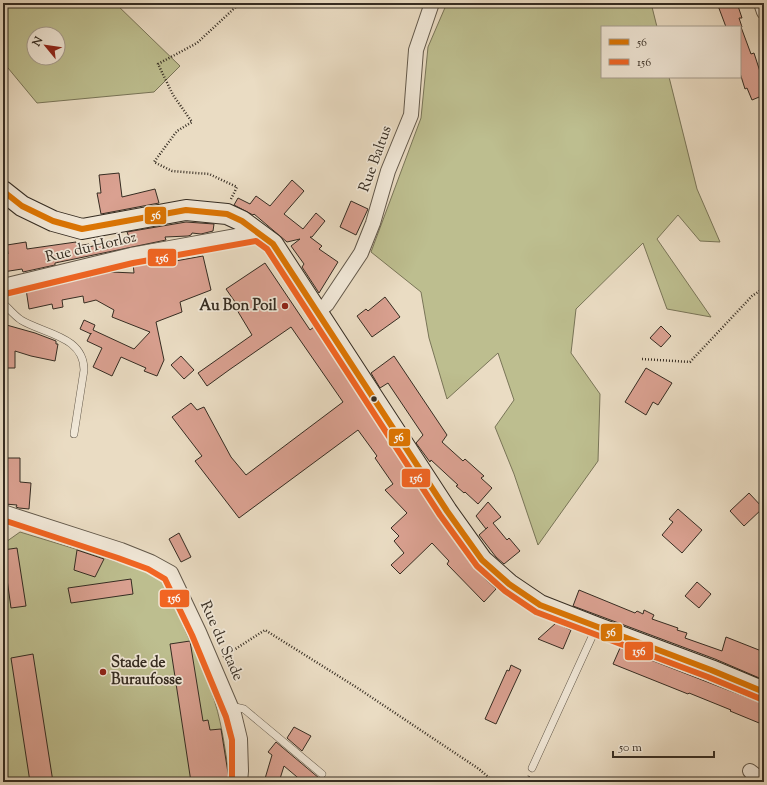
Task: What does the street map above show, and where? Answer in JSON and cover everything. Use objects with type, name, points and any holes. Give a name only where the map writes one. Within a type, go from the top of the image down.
[{"type":"street","name":"Rue Baltus","points":[[317,313],[326,304],[361,253],[373,224],[388,171],[411,115],[416,50],[432,3]]},
{"type":"street","points":[[761,3],[764,12]]},
{"type":"street","points":[[3,191],[22,206],[53,222],[82,229],[186,210],[226,214],[242,221],[273,244],[447,511],[482,560],[508,584],[540,605],[711,670],[764,692]]},
{"type":"street","name":"Rue du Horloz","points":[[3,286],[131,255],[258,232]]},
{"type":"street","name":"Rue du Stade","points":[[3,512],[133,555],[151,562],[171,573],[180,590],[234,714],[240,738],[240,782]]},
{"type":"street","points":[[750,771],[764,782]]},
{"type":"lane","points":[[3,303],[21,320],[72,343],[83,358],[84,370],[74,434]]},
{"type":"lane","points":[[532,768],[596,627]]},
{"type":"lane","points":[[231,706],[244,709],[322,774]]},
{"type":"path","points":[[228,205],[237,187],[209,174],[172,171],[154,162],[177,131],[192,122],[173,95],[158,64],[197,43],[240,3]]},
{"type":"path","points":[[642,359],[690,362],[752,296],[764,288]]},
{"type":"path","points":[[213,664],[265,630],[356,687],[479,769],[494,782]]},
{"type":"green space","points":[[9,3],[115,3],[180,66],[154,92],[37,103],[3,62],[3,11]]},
{"type":"green space","points":[[447,3],[651,3],[657,26],[601,26],[601,78],[669,78],[697,189],[720,242],[700,241],[678,215],[657,239],[711,317],[667,309],[643,243],[576,309],[571,353],[600,394],[598,461],[538,545],[514,474],[495,427],[514,400],[498,353],[447,399],[429,338],[421,292],[371,252],[421,118],[428,47]]},
{"type":"green space","name":"Stade de Buraufosse","points":[[20,532],[144,570],[157,575],[165,583],[211,690],[220,722],[229,782],[3,782],[3,544]]},
{"type":"building","points":[[717,3],[737,3],[742,18],[739,18],[742,27],[726,26]]},
{"type":"building","points":[[741,27],[751,54],[754,53],[764,84],[764,95],[752,100],[747,88],[745,89],[741,76]]},
{"type":"building","points":[[119,173],[122,197],[155,189],[159,203],[101,214],[97,193],[101,193],[99,175]]},
{"type":"building","points":[[292,180],[304,191],[284,214],[303,229],[316,213],[325,221],[312,237],[310,237],[322,246],[319,249],[338,262],[319,293],[302,267],[304,264],[291,246],[300,239],[287,242],[254,214],[253,215],[234,205],[238,198],[250,204],[256,196],[270,206]]},
{"type":"building","points":[[351,201],[368,209],[356,235],[340,227]]},
{"type":"building","points":[[186,222],[214,224],[213,231],[201,234],[192,233],[188,236],[165,237],[166,240],[55,263],[55,265],[23,272],[22,269],[3,272],[3,255],[8,254],[7,245],[26,242],[27,249],[76,242],[77,246],[89,244],[89,247],[129,237],[127,232]]},
{"type":"building","points":[[203,256],[211,290],[180,302],[182,312],[156,322],[164,360],[157,376],[144,371],[146,368],[121,357],[112,376],[93,367],[102,348],[87,341],[91,334],[80,329],[84,320],[95,325],[93,330],[134,349],[150,332],[112,317],[114,310],[96,300],[84,303],[83,296],[62,300],[63,307],[53,309],[52,304],[29,309],[26,289],[58,281],[58,283],[91,277],[91,273],[106,270],[111,272],[134,273],[133,263],[169,257],[170,262]]},
{"type":"building","points":[[265,263],[310,330],[314,327],[438,518],[473,567],[496,589],[484,602],[447,564],[449,561],[432,543],[400,574],[391,565],[404,553],[394,541],[399,536],[391,528],[407,513],[385,490],[393,484],[375,458],[377,456],[358,430],[239,518],[195,461],[202,456],[172,417],[191,403],[197,410],[204,407],[231,457],[246,475],[343,402],[291,327],[207,386],[198,373],[252,335],[237,310],[240,309],[226,289]]},
{"type":"building","points":[[385,297],[400,317],[372,337],[357,316],[366,309],[368,311]]},
{"type":"building","points":[[3,324],[35,333],[56,341],[56,344],[58,344],[55,361],[15,351],[15,368],[3,368]]},
{"type":"building","points":[[661,326],[671,336],[661,347],[650,338]]},
{"type":"building","points":[[181,356],[194,370],[184,379],[171,365]]},
{"type":"building","points":[[394,356],[447,435],[442,442],[463,461],[465,459],[484,476],[481,478],[492,488],[478,504],[456,486],[458,485],[431,460],[430,462],[416,443],[423,435],[388,383],[380,388],[371,373]]},
{"type":"building","points":[[646,368],[672,383],[658,405],[653,402],[646,415],[625,402]]},
{"type":"building","points":[[3,458],[20,458],[20,482],[31,483],[29,509],[16,507],[17,505],[5,504],[3,494]]},
{"type":"building","points":[[749,493],[763,508],[744,526],[730,511]]},
{"type":"building","points":[[488,502],[501,517],[493,523],[507,540],[509,538],[520,551],[504,564],[496,557],[479,535],[486,529],[476,516]]},
{"type":"building","points":[[678,509],[702,530],[682,553],[662,535],[673,522],[669,519]]},
{"type":"building","points":[[179,533],[191,557],[181,562],[169,539]]},
{"type":"building","points":[[17,548],[26,606],[11,608],[3,550]]},
{"type":"building","points":[[77,550],[104,559],[95,577],[74,570]]},
{"type":"building","points":[[131,579],[133,594],[71,603],[68,588]]},
{"type":"building","points":[[697,582],[711,594],[699,608],[685,596]]},
{"type":"building","points":[[579,590],[635,613],[637,611],[643,614],[644,610],[654,615],[652,619],[678,628],[677,630],[687,633],[685,638],[722,651],[726,637],[764,652],[764,680],[715,659],[573,606]]},
{"type":"building","points":[[556,623],[571,630],[563,649],[538,639]]},
{"type":"building","points":[[190,641],[203,721],[208,720],[210,730],[221,729],[229,779],[213,782],[191,782],[170,644]]},
{"type":"building","points":[[620,648],[764,704],[764,725],[689,693],[688,694],[613,664]]},
{"type":"building","points":[[33,654],[53,782],[30,782],[11,658]]},
{"type":"building","points":[[511,665],[521,670],[496,724],[485,719],[507,670],[509,671]]},
{"type":"building","points":[[294,727],[311,736],[302,751],[287,738]]},
{"type":"building","points":[[276,742],[319,778],[326,782],[303,782],[284,766],[279,782],[264,782],[272,755],[268,752]]},
{"type":"transit line","name":"56","points":[[3,191],[22,206],[53,221],[82,229],[186,210],[227,214],[242,221],[273,244],[447,511],[482,560],[509,584],[540,605],[711,670],[764,692]]},
{"type":"transit line","name":"156","points":[[5,294],[133,263],[256,241],[267,249],[440,515],[477,566],[505,591],[536,612],[708,677],[761,699]]},
{"type":"transit line","name":"156","points":[[3,520],[118,558],[148,569],[165,579],[192,635],[226,717],[232,740],[232,781]]},
{"type":"place","name":"Au Bon Poil","points":[[285,306]]},
{"type":"place","name":"Stade de Buraufosse","points":[[103,672]]}]
